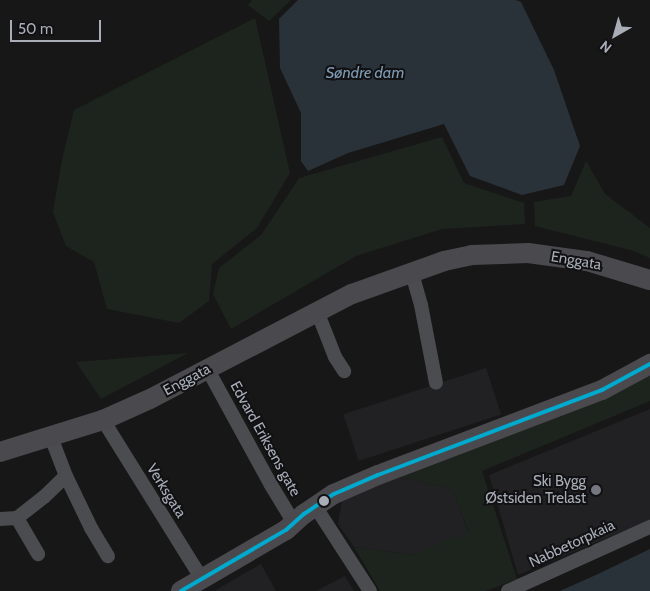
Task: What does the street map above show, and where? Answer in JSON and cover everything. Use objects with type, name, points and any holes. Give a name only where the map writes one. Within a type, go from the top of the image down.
[{"type":"street","name":"Enggata","points":[[0,452],[103,420],[208,370],[317,310],[412,270],[444,261],[472,256],[528,253],[586,261],[650,280]]},
{"type":"street","points":[[412,270],[422,305],[436,383]]},
{"type":"street","points":[[317,310],[335,357],[344,371]]},
{"type":"street","points":[[181,591],[286,530],[315,506],[334,494],[378,475],[602,390],[650,364]]},
{"type":"street","name":"Edvard Eriksens gate","points":[[208,370],[294,523]]},
{"type":"street","name":"Verksgata","points":[[103,420],[202,579]]},
{"type":"street","points":[[51,437],[66,476],[108,556]]},
{"type":"street","points":[[0,519],[17,518],[44,497],[66,476]]},
{"type":"street","points":[[315,506],[370,591]]},
{"type":"street","points":[[17,518],[38,554]]},
{"type":"street","name":"Nabbetorpkaia","points":[[508,591],[650,527]]},
{"type":"shaded area","points":[[252,0],[291,0],[269,21],[248,5]]},
{"type":"shaded area","points":[[255,18],[290,173],[257,228],[212,264],[209,301],[179,323],[107,309],[94,262],[66,246],[53,212],[62,160],[74,110]]},
{"type":"shaded area","points":[[442,137],[464,183],[524,203],[525,224],[442,229],[356,256],[231,329],[213,294],[219,268],[261,235],[299,178]]},
{"type":"shaded area","points":[[586,161],[605,194],[650,228],[650,258],[634,251],[535,226],[534,202],[571,196]]},
{"type":"shaded area","points":[[188,353],[101,399],[76,362]]},
{"type":"shaded area","points":[[486,368],[501,415],[358,461],[343,414]]},
{"type":"shaded area","points":[[650,370],[650,401],[482,471],[517,579],[486,591],[380,591],[354,547],[413,555],[468,531],[453,490],[411,479],[389,476]]},
{"type":"shaded area","points":[[650,409],[650,520],[518,575],[489,475]]},
{"type":"shaded area","points":[[389,477],[411,479],[453,490],[468,532],[413,555],[354,547],[338,524],[342,499]]},
{"type":"shaded area","points":[[261,564],[276,591],[214,591]]},
{"type":"shaded area","points":[[345,576],[354,591],[316,591]]},
{"type":"water","name":"Søndre dam","points":[[298,0],[516,0],[521,2],[554,70],[580,146],[564,185],[522,195],[470,176],[444,124],[348,153],[308,171],[301,161],[301,113],[280,68],[279,19]]},
{"type":"water","points":[[650,549],[650,591],[560,591],[598,574]]},
{"type":"transit line","points":[[181,591],[286,530],[304,514],[334,494],[378,475],[602,390],[650,364]]},
{"type":"place","name":"Ski Bygg Østsiden Trelast","points":[[596,490]]}]
